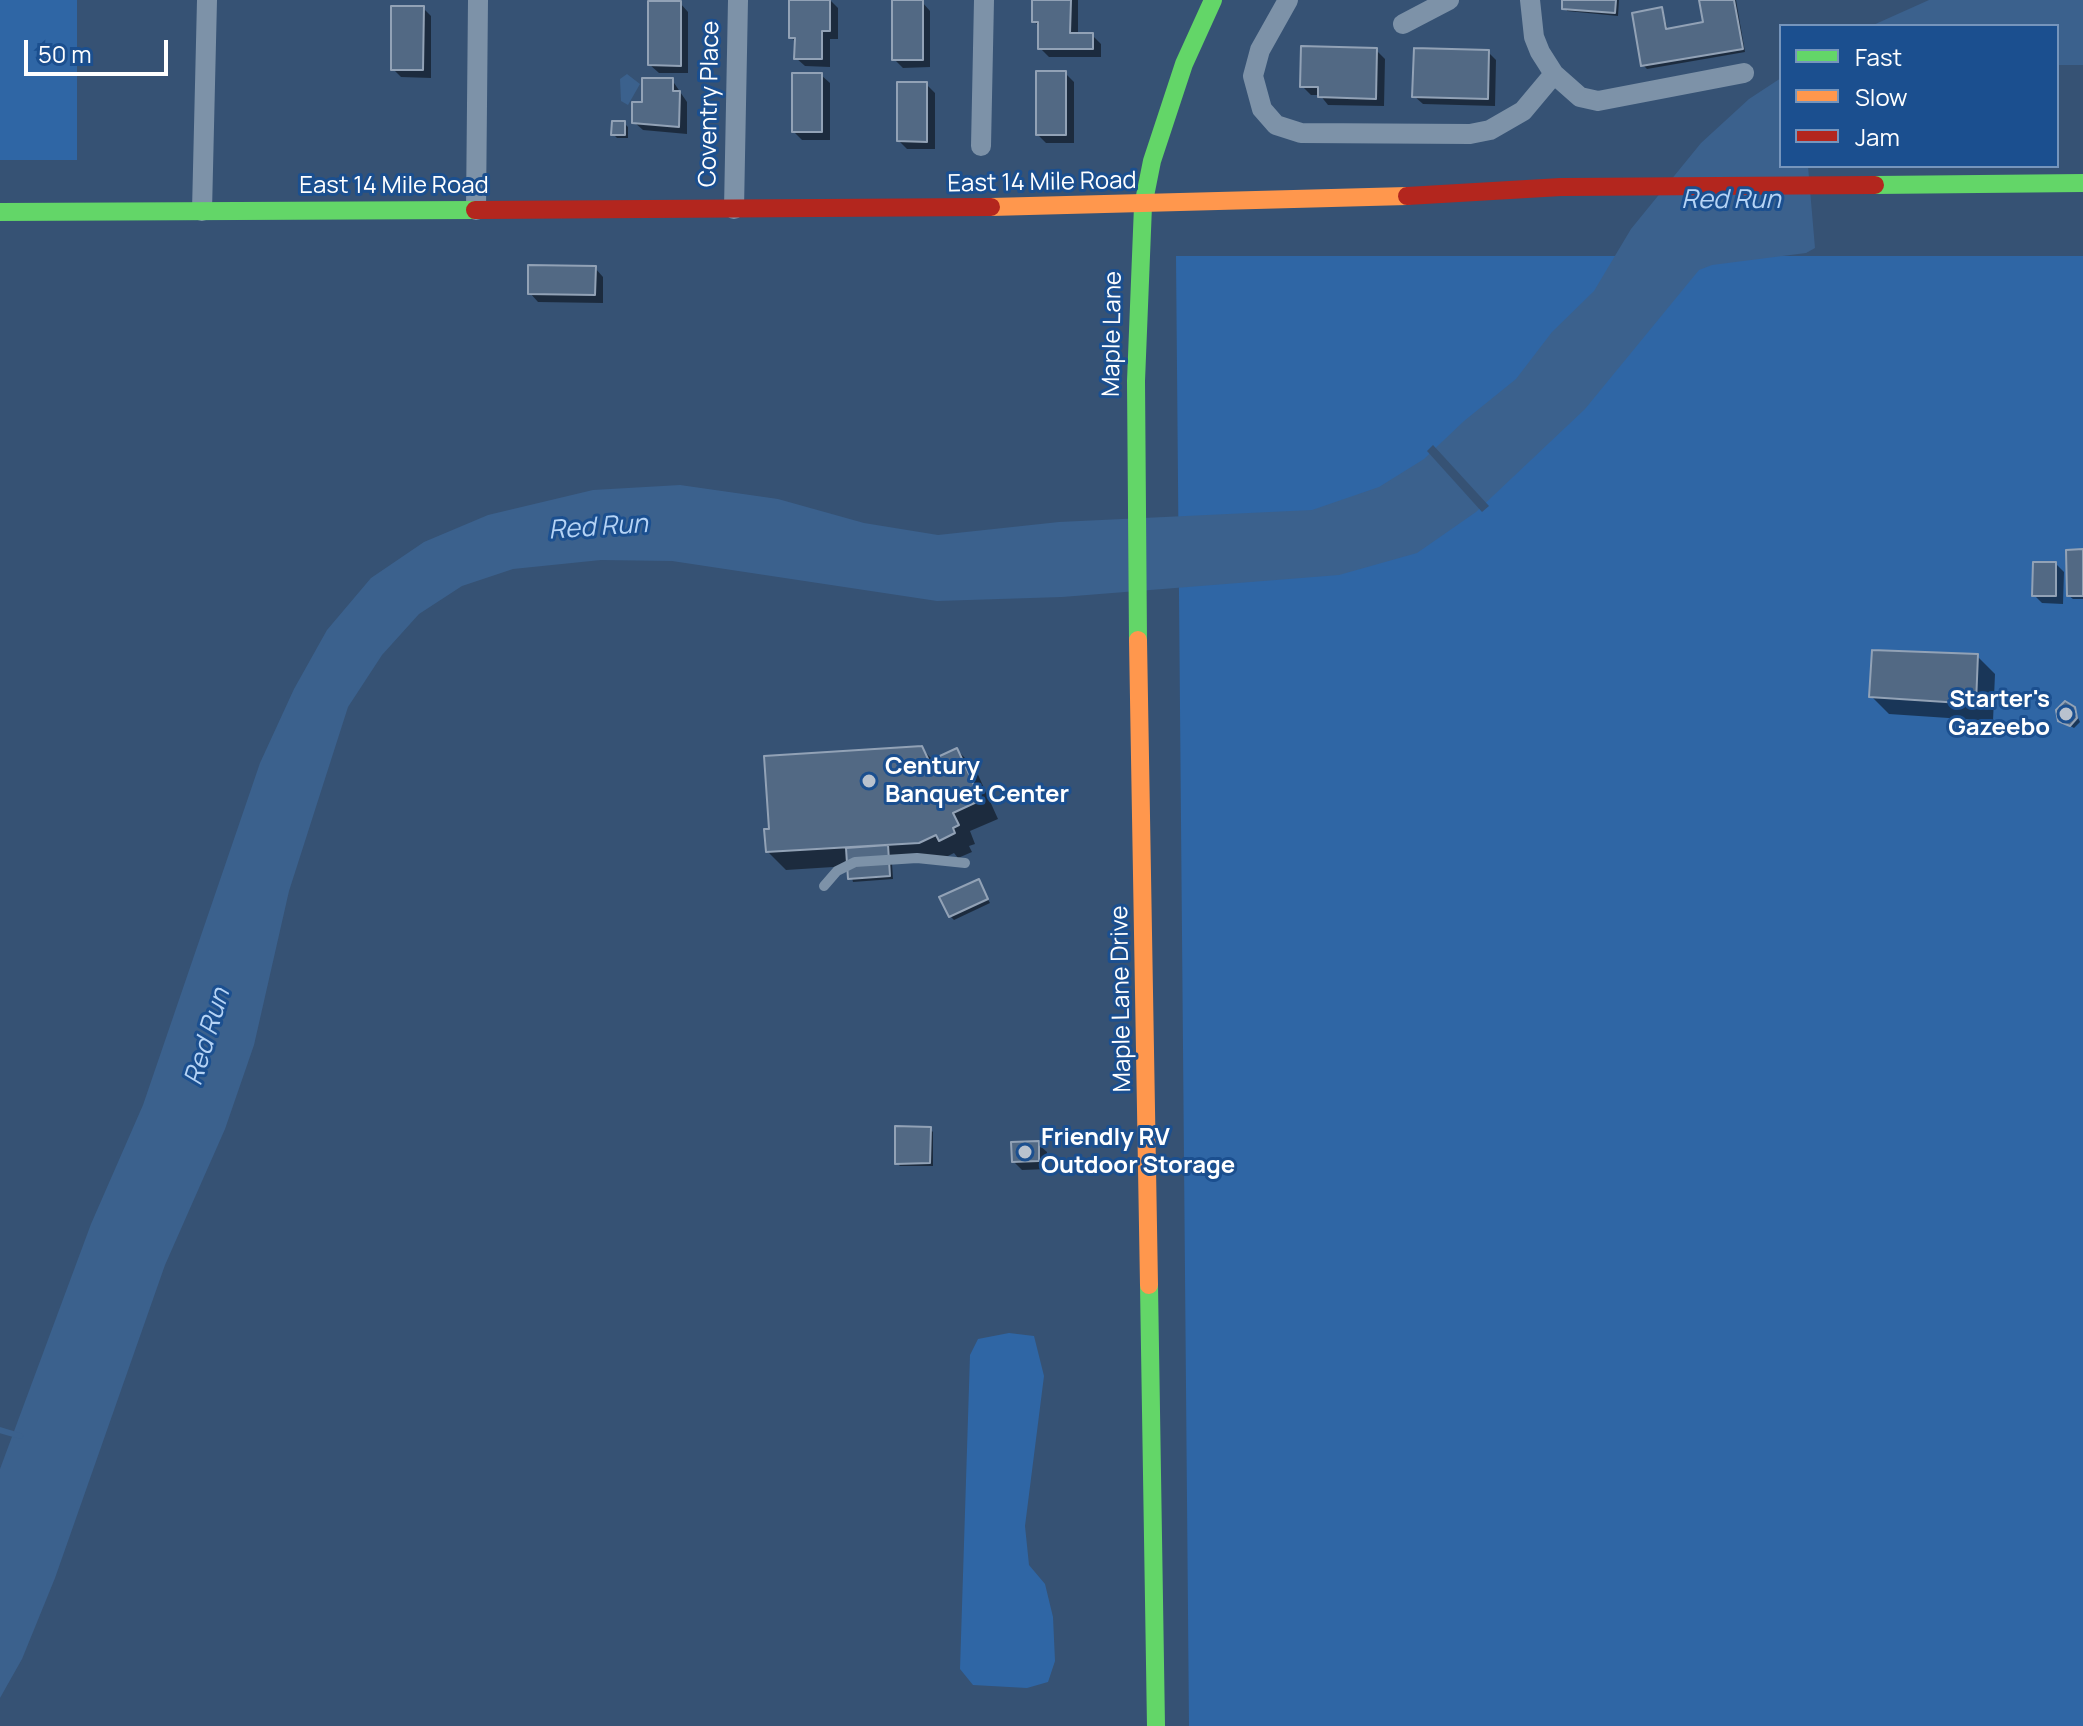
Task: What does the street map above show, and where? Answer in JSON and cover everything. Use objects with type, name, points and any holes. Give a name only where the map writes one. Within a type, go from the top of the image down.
[{"type":"main road","name":"Maple Lane","points":[[1137,464],[1136,381],[1143,206],[1152,161],[1184,64],[1213,0]]},
{"type":"main road","name":"East 14 Mile Road","points":[[0,212],[1143,206],[1637,186],[2083,183]]},
{"type":"main road","name":"Maple Lane Drive","points":[[1137,464],[1156,1726]]},
{"type":"street","points":[[202,211],[207,0]]},
{"type":"street","points":[[476,210],[478,0]]},
{"type":"street","name":"Coventry Place","points":[[734,209],[738,0]]},
{"type":"street","points":[[981,146],[984,0]]},
{"type":"street","points":[[1288,0],[1260,50],[1253,76],[1262,109],[1276,125],[1301,133],[1470,134],[1490,130],[1523,111],[1554,74]]},
{"type":"street","points":[[1403,24],[1449,0]]},
{"type":"street","points":[[1530,0],[1534,37],[1554,74],[1580,97],[1598,101],[1744,73]]},
{"type":"lane","points":[[824,886],[837,871],[855,862],[917,858],[965,863]]},
{"type":"shaded area","points":[[0,0],[77,0],[77,160],[0,160]]},
{"type":"shaded area","points":[[1176,256],[2083,256],[2083,1726],[1189,1726]]},
{"type":"shaded area","points":[[1009,1333],[1034,1336],[1044,1376],[1025,1526],[1029,1565],[1045,1584],[1053,1617],[1055,1661],[1048,1682],[1027,1688],[973,1685],[960,1669],[970,1355],[978,1339]]},
{"type":"water","points":[[1929,0],[2083,0],[2083,65],[2059,65],[2059,24],[1875,24]]},
{"type":"water","points":[[627,74],[640,84],[628,105],[621,101],[620,79]]},
{"type":"water","name":"Red Run","points":[[1779,79],[1779,168],[1808,168],[1815,248],[1806,253],[1712,265],[1699,270],[1585,409],[1476,512],[1417,553],[1339,575],[1062,597],[937,601],[672,561],[601,560],[513,569],[462,586],[419,614],[382,655],[348,707],[289,891],[254,1045],[225,1129],[165,1265],[55,1578],[22,1659],[0,1698],[0,1469],[91,1224],[143,1105],[260,763],[294,689],[327,630],[371,578],[424,542],[488,515],[593,490],[680,485],[778,499],[864,523],[938,535],[1059,522],[1312,510],[1379,487],[1424,459],[1464,421],[1516,379],[1552,332],[1594,291],[1631,229],[1701,143],[1749,99]]},
{"type":"pier","points":[[1433,445],[1489,506],[1482,512],[1427,451]]},
{"type":"building","points":[[789,0],[830,0],[830,31],[822,31],[822,59],[794,59],[795,38],[789,38]]},
{"type":"building","points":[[892,0],[923,0],[923,60],[892,60]]},
{"type":"building","points":[[1032,0],[1071,0],[1070,33],[1093,33],[1093,49],[1038,49],[1038,22],[1032,22]]},
{"type":"building","points":[[1562,0],[1616,0],[1615,13],[1562,9]]},
{"type":"building","points":[[1699,0],[1734,0],[1743,49],[1641,66],[1632,13],[1662,7],[1666,29],[1703,22]]},
{"type":"building","points":[[648,1],[681,1],[681,66],[648,65]]},
{"type":"building","points":[[391,6],[424,6],[423,70],[391,70]]},
{"type":"building","points":[[1301,46],[1377,48],[1376,99],[1318,97],[1318,87],[1300,87]]},
{"type":"building","points":[[1414,48],[1489,50],[1488,99],[1412,97]]},
{"type":"building","points":[[1036,71],[1066,71],[1066,135],[1036,135]]},
{"type":"building","points":[[792,73],[822,73],[822,132],[792,132]]},
{"type":"building","points":[[642,78],[673,78],[673,91],[680,91],[679,127],[632,123],[632,102],[642,102]]},
{"type":"building","points":[[897,82],[927,82],[927,142],[897,141]]},
{"type":"building","points":[[612,121],[625,121],[625,135],[611,135]]},
{"type":"building","points":[[528,265],[596,266],[595,295],[528,294]]},
{"type":"building","points":[[2083,549],[2083,596],[2067,596],[2066,550]]},
{"type":"building","points":[[2033,562],[2056,562],[2056,596],[2032,596]]},
{"type":"building","points":[[1872,650],[1978,654],[1976,704],[1869,697]]},
{"type":"building","name":"Starter's Gazeebo","points":[[2065,701],[2075,707],[2077,718],[2070,726],[2058,721],[2056,710]]},
{"type":"building","name":"Century Banquet Center","points":[[922,746],[929,761],[957,748],[981,800],[953,813],[959,825],[953,828],[955,833],[939,841],[936,835],[919,843],[766,852],[764,829],[769,829],[764,756]]},
{"type":"building","points":[[888,845],[890,876],[848,879],[846,848]]},
{"type":"building","points":[[979,879],[988,899],[949,917],[939,897]]},
{"type":"building","points":[[895,1126],[931,1127],[930,1163],[895,1164]]},
{"type":"building","name":"Friendly RV Outdoor Storage","points":[[1039,1141],[1039,1161],[1012,1162],[1011,1142]]},
{"type":"waterway","points":[[0,1430],[20,1436]]},
{"type":"traffic: fast","points":[[1138,640],[1136,381],[1143,206],[1152,161],[1184,64],[1213,0]]},
{"type":"traffic: fast","points":[[1875,185],[2083,183]]},
{"type":"traffic: fast","points":[[0,212],[475,210]]},
{"type":"traffic: fast","points":[[1149,1285],[1156,1726]]},
{"type":"traffic: slow","points":[[991,207],[1407,196]]},
{"type":"traffic: slow","points":[[1138,640],[1149,1285]]},
{"type":"traffic: jam","points":[[1407,196],[1561,187],[1875,185]]},
{"type":"traffic: jam","points":[[475,210],[991,207]]},
{"type":"place","name":"Starter's Gazeebo","points":[[2066,714]]},
{"type":"place","name":"Century Banquet Center","points":[[869,781]]},
{"type":"place","name":"Friendly RV Outdoor Storage","points":[[1025,1152]]}]
